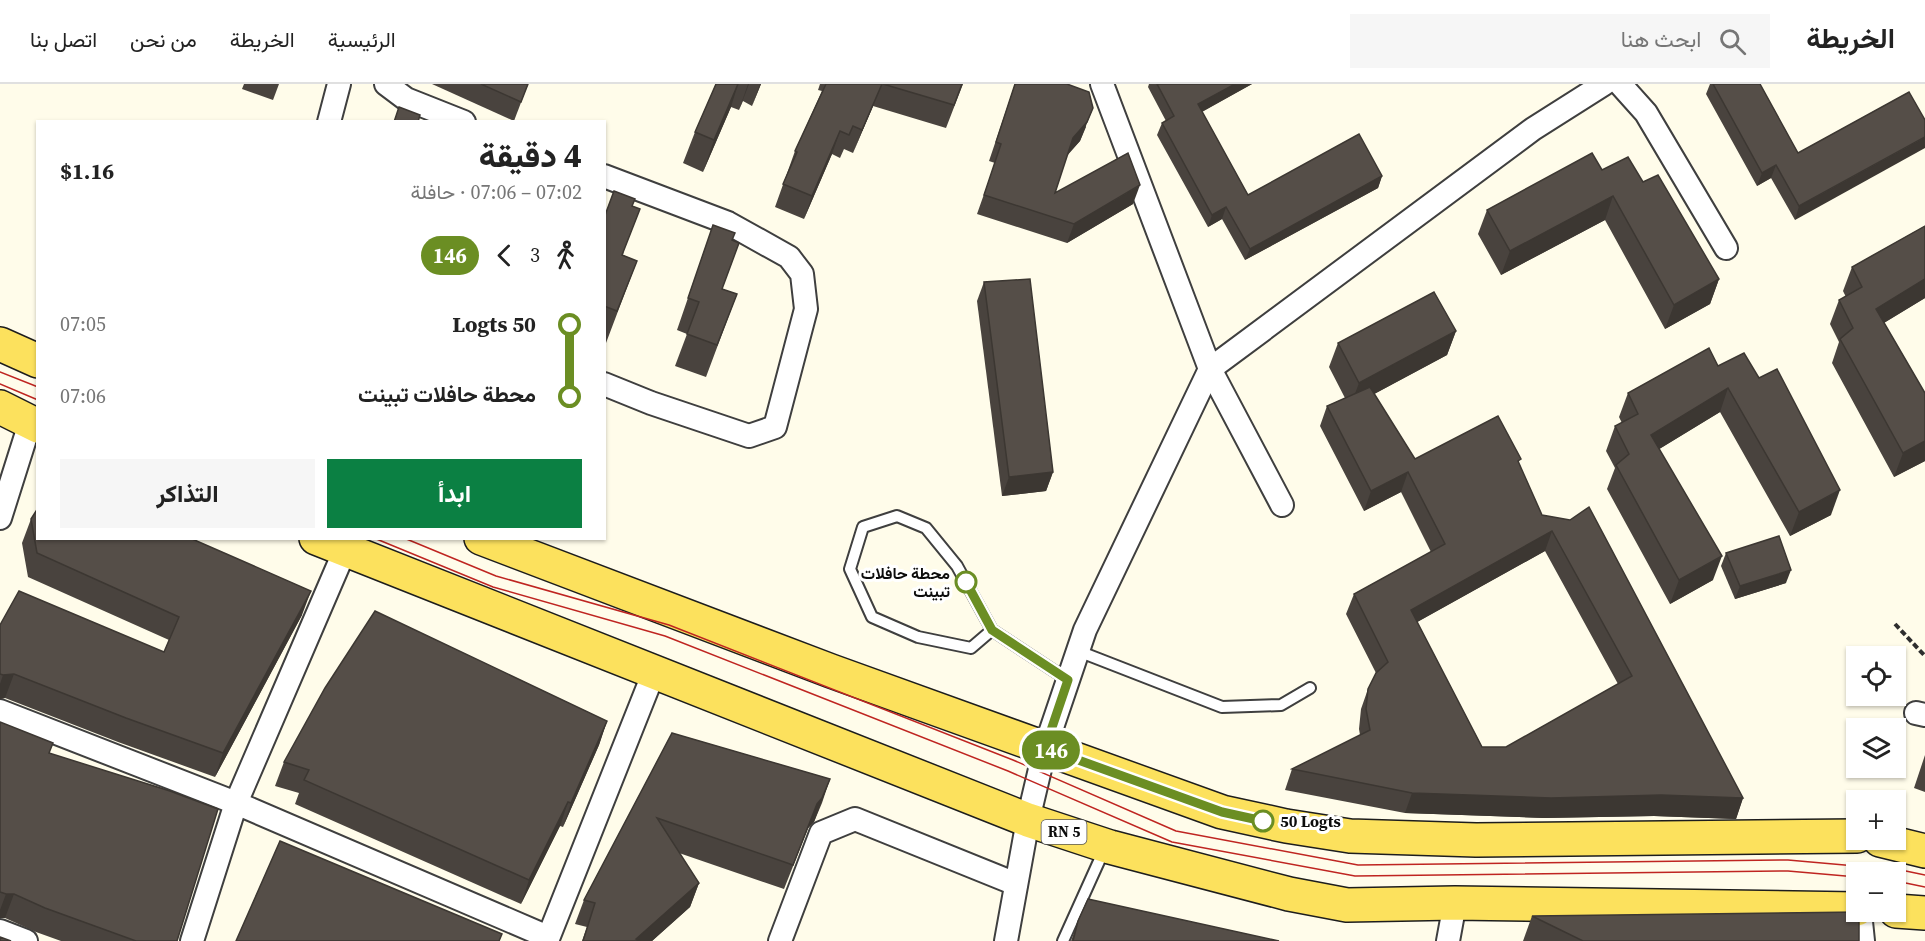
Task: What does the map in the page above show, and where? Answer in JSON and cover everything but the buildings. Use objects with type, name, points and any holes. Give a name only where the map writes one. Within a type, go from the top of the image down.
[{"type":"main road","points":[[0,344],[36,360]]},
{"type":"main road","points":[[0,407],[34,424]]},
{"type":"main road","points":[[486,540],[820,667],[1222,812],[1286,826],[1350,836],[1476,840],[1846,836]]},
{"type":"main road","name":"RN 5","points":[[331,544],[1028,820],[1110,848],[1289,894],[1347,905],[1455,903],[1846,910]]},
{"type":"main road","points":[[1906,846],[1925,851]]},
{"type":"main road","points":[[1906,912],[1925,913]]},
{"type":"street","points":[[329,120],[339,84]]},
{"type":"street","points":[[386,84],[405,99],[459,120]]},
{"type":"street","points":[[1102,84],[1210,369],[1282,505]]},
{"type":"street","points":[[1006,941],[1028,820],[1045,748],[1085,630],[1210,369],[1533,129],[1604,84]]},
{"type":"street","points":[[1620,84],[1646,113],[1726,248]]},
{"type":"street","points":[[606,177],[728,223],[789,257],[802,274],[806,309],[775,427],[749,436],[651,403],[606,385]]},
{"type":"street","points":[[0,518],[34,424]]},
{"type":"street","points":[[192,941],[236,803],[331,544]]},
{"type":"street","points":[[0,711],[236,803],[547,939],[654,672]]},
{"type":"street","points":[[780,941],[821,833],[855,819],[1016,884]]},
{"type":"street","points":[[1448,941],[1455,903]]},
{"type":"street","points":[[1860,922],[1863,941]]},
{"type":"street","points":[[0,931],[26,941]]},
{"type":"lane","points":[[992,630],[970,648],[918,637],[872,616],[850,569],[863,527],[897,516],[926,528],[957,566],[992,630],[1068,680]]},
{"type":"lane","points":[[1078,651],[1222,707],[1281,705],[1310,687]]},
{"type":"lane","points":[[1063,941],[1100,859],[1110,848]]},
{"type":"path","points":[[1895,624],[1925,656]]},
{"type":"tram line","points":[[0,372],[36,386]]},
{"type":"tram line","points":[[0,384],[36,399]]},
{"type":"tram line","points":[[379,540],[493,587],[665,636],[1008,771],[1172,842],[1355,876],[1788,871],[1846,876]]},
{"type":"tram line","points":[[409,540],[496,576],[669,625],[1013,760],[1176,831],[1358,865],[1788,860],[1901,870],[1925,875]]},
{"type":"tram line","points":[[1906,883],[1925,887]]},
{"type":"bus line","name":"146","points":[[966,582],[992,630],[1068,680],[1045,748],[1222,812],[1263,821]]},
{"type":"place","name":"محطة حافلات تبينت","points":[[966,582]]},
{"type":"place","name":"50 Logts","points":[[1263,821]]}]
